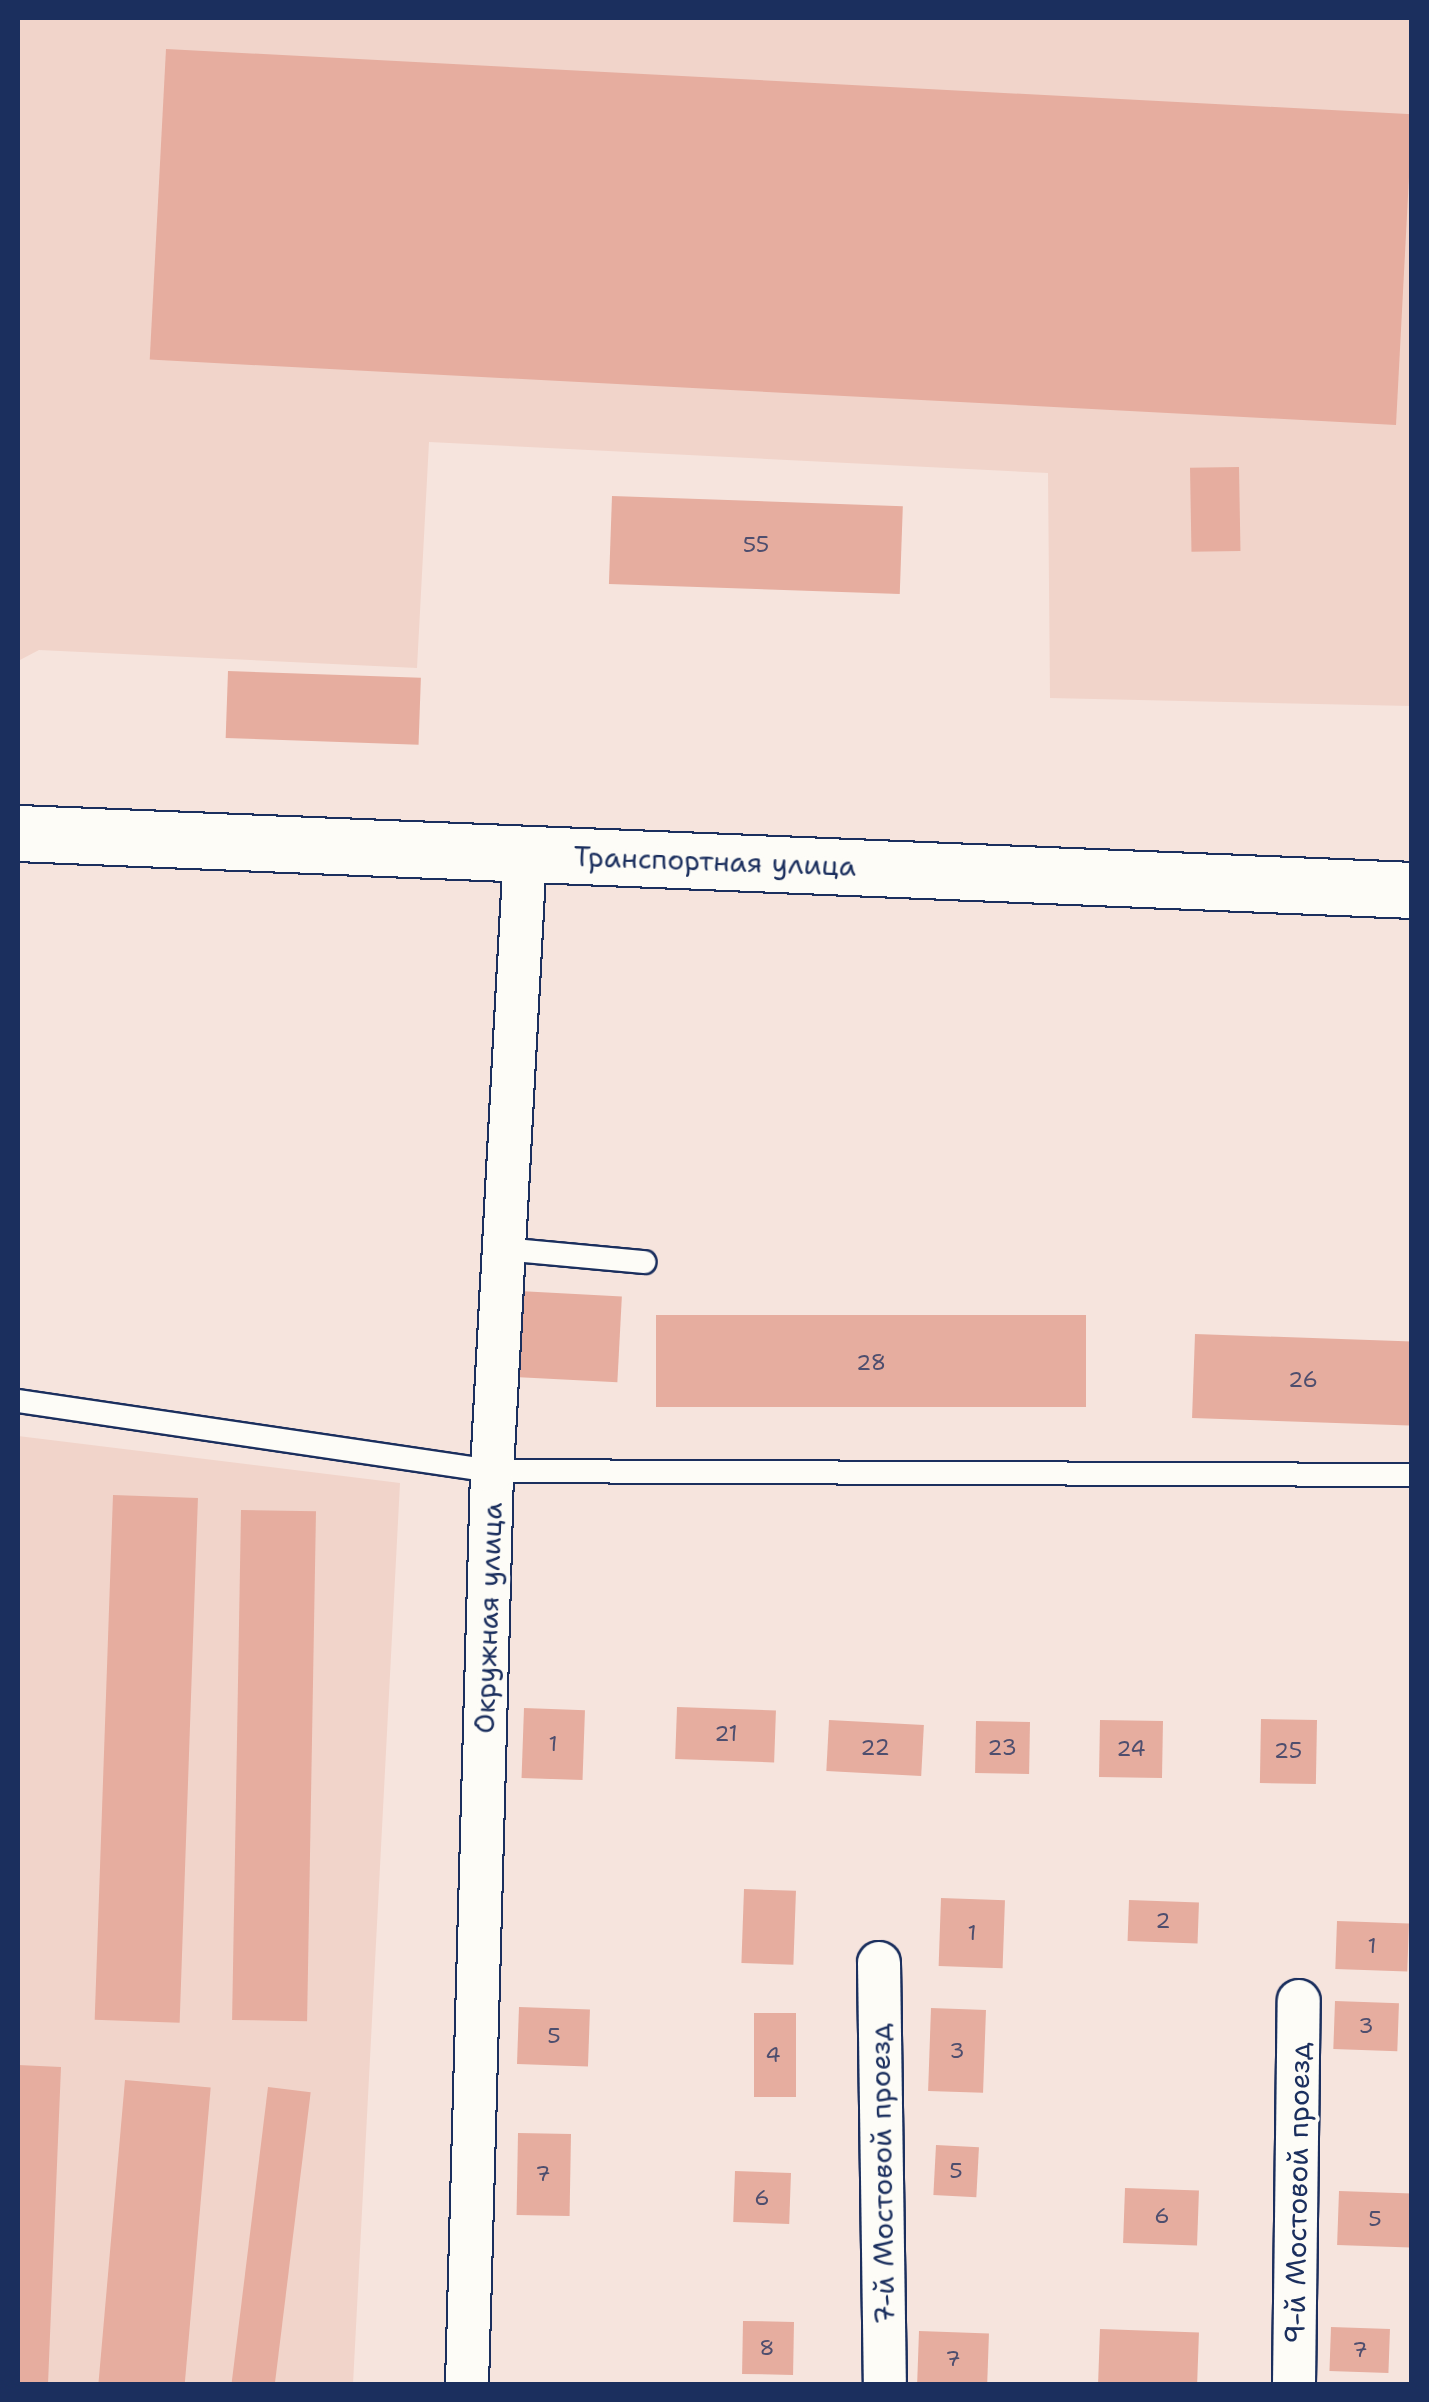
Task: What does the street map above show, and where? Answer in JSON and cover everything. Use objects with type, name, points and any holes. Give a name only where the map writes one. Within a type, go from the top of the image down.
[{"type":"street","name":"Транспортная улица","points":[[18,834],[1412,890]]},
{"type":"street","name":"Окружная улица","points":[[467,2384],[492,1471],[525,853]]},
{"type":"street","name":"7-й Мостовой проезд","points":[[879,1963],[885,2384]]},
{"type":"street","name":"9-й Мостовой проезд","points":[[1294,2384],[1299,2002]]},
{"type":"lane","points":[[504,1250],[644,1262]]},
{"type":"lane","points":[[18,1400],[492,1471],[1412,1474]]},
{"type":"shaded area","points":[[18,18],[1411,18],[1411,706],[1050,698],[1048,473],[429,442],[417,668],[39,650],[18,661]]},
{"type":"shaded area","points":[[18,1436],[400,1483],[353,2384],[18,2384]]},
{"type":"building","points":[[166,49],[1412,114],[1396,425],[150,360]]},
{"type":"building","points":[[1239,467],[1240,551],[1191,552],[1190,468]]},
{"type":"building","points":[[612,496],[903,506],[900,594],[609,584]]},
{"type":"building","points":[[228,671],[421,678],[419,745],[226,738]]},
{"type":"building","points":[[519,1291],[622,1296],[617,1382],[514,1377]]},
{"type":"building","points":[[656,1315],[1086,1315],[1086,1407],[656,1407]]},
{"type":"building","points":[[1195,1334],[1412,1342],[1409,1426],[1192,1418]]},
{"type":"building","points":[[113,1495],[198,1498],[180,2023],[95,2020]]},
{"type":"building","points":[[241,1510],[316,1511],[307,2021],[232,2020]]},
{"type":"building","points":[[677,1707],[776,1710],[774,1762],[675,1759]]},
{"type":"building","points":[[524,1708],[585,1710],[583,1780],[522,1778]]},
{"type":"building","points":[[1261,1719],[1317,1720],[1316,1784],[1260,1783]]},
{"type":"building","points":[[829,1720],[924,1725],[921,1776],[826,1771]]},
{"type":"building","points":[[1100,1720],[1163,1721],[1162,1778],[1099,1777]]},
{"type":"building","points":[[976,1721],[1030,1722],[1029,1774],[975,1773]]},
{"type":"building","points":[[744,1889],[796,1891],[793,1965],[741,1963]]},
{"type":"building","points":[[941,1898],[1005,1900],[1003,1968],[939,1966]]},
{"type":"building","points":[[1129,1900],[1199,1902],[1198,1943],[1128,1941]]},
{"type":"building","points":[[1337,1921],[1409,1924],[1407,1971],[1335,1969]]},
{"type":"building","points":[[1335,2001],[1399,2003],[1397,2051],[1333,2049]]},
{"type":"building","points":[[519,2007],[590,2009],[588,2066],[517,2064]]},
{"type":"building","points":[[931,2008],[986,2010],[983,2093],[928,2091]]},
{"type":"building","points":[[754,2013],[796,2013],[796,2097],[754,2097]]},
{"type":"building","points":[[18,2065],[61,2067],[48,2384],[18,2384]]},
{"type":"building","points":[[125,2080],[211,2087],[185,2384],[98,2384]]},
{"type":"building","points":[[268,2087],[311,2092],[275,2384],[232,2384]]},
{"type":"building","points":[[518,2133],[571,2134],[570,2216],[517,2215]]},
{"type":"building","points":[[936,2145],[979,2147],[976,2197],[933,2195]]},
{"type":"building","points":[[735,2171],[791,2173],[789,2224],[733,2222]]},
{"type":"building","points":[[1125,2188],[1199,2191],[1197,2246],[1123,2243]]},
{"type":"building","points":[[1339,2191],[1412,2194],[1410,2248],[1337,2245]]},
{"type":"building","points":[[743,2321],[794,2322],[793,2375],[742,2374]]},
{"type":"building","points":[[1331,2327],[1390,2329],[1388,2373],[1329,2371]]},
{"type":"building","points":[[1100,2329],[1199,2332],[1197,2384],[1098,2384]]},
{"type":"building","points":[[919,2331],[989,2333],[987,2384],[917,2384]]}]
